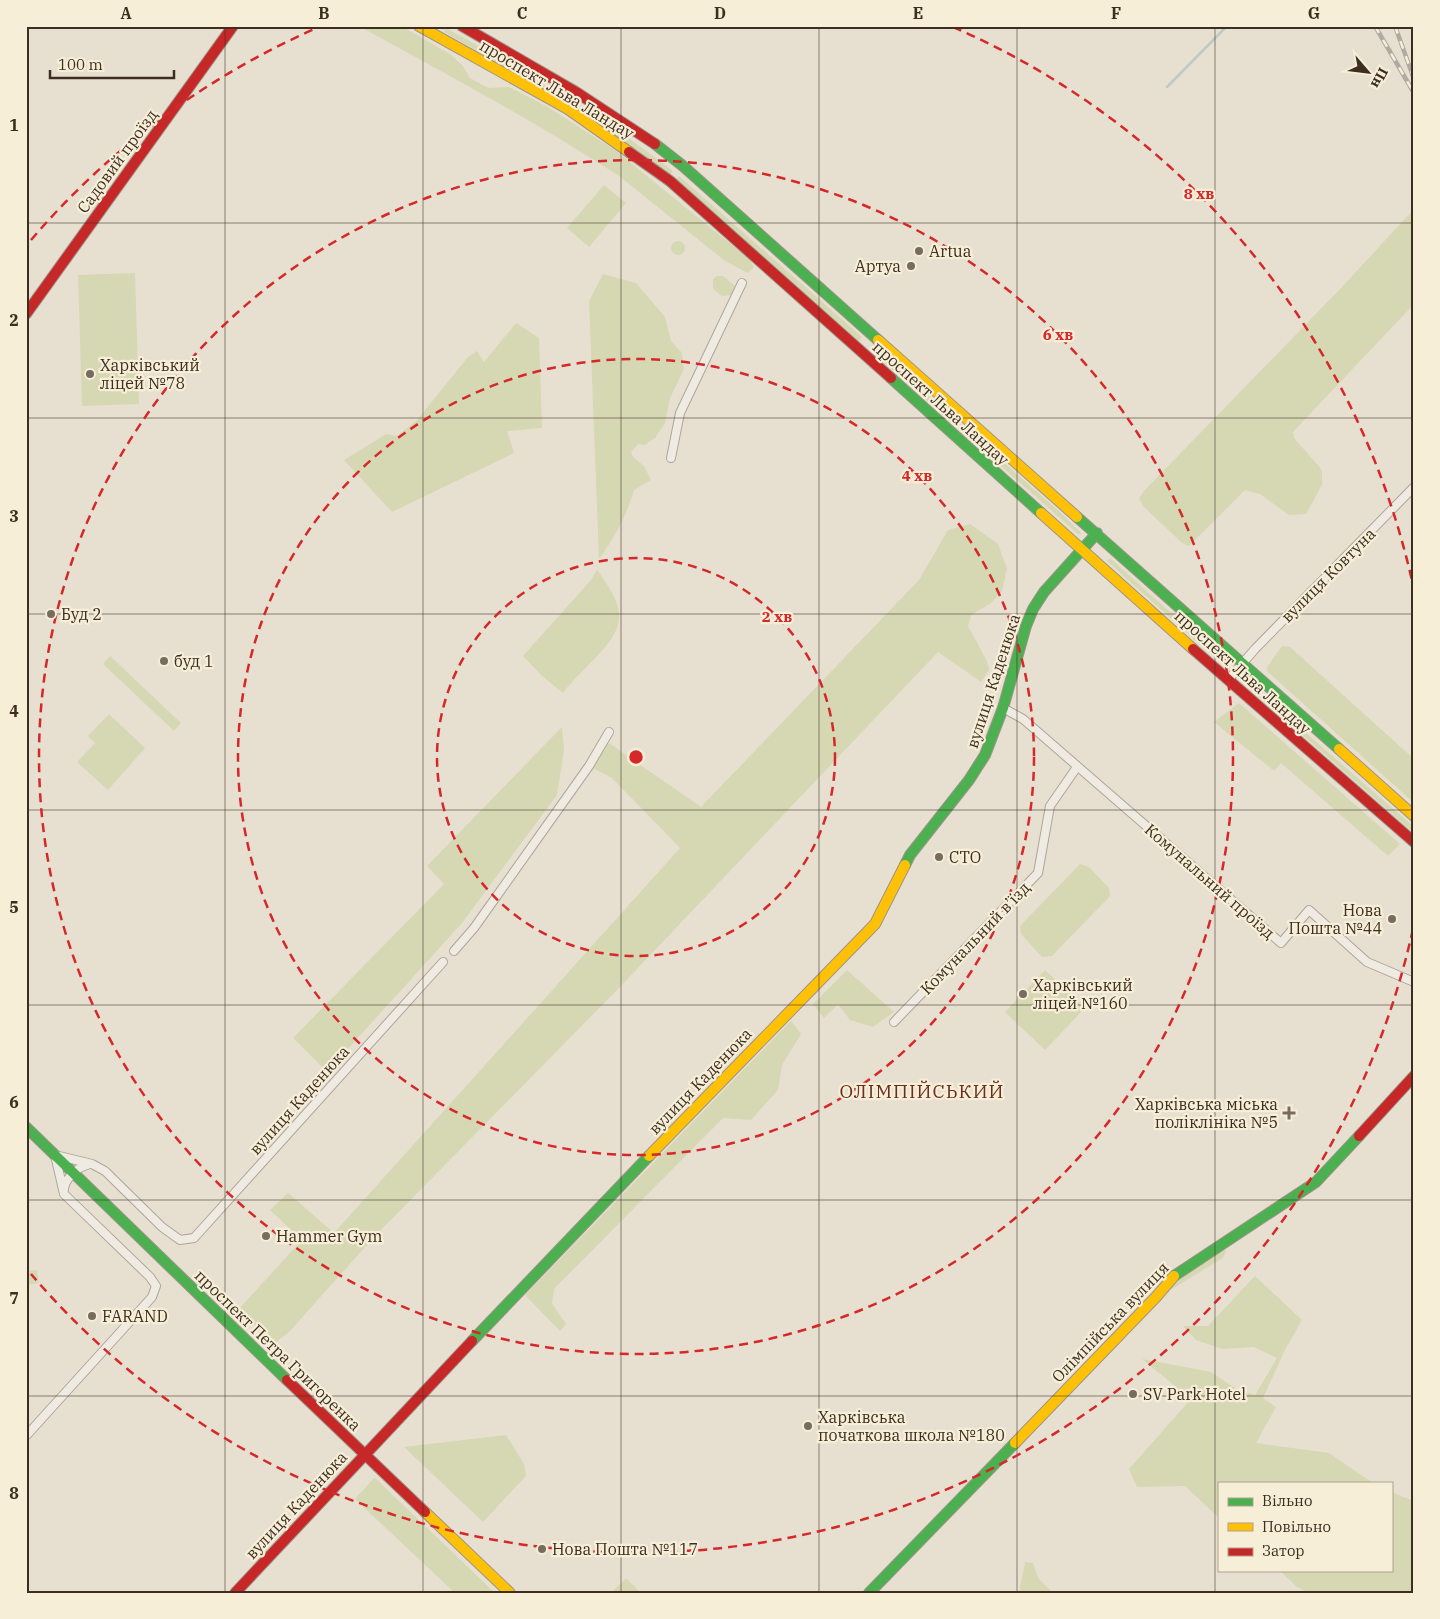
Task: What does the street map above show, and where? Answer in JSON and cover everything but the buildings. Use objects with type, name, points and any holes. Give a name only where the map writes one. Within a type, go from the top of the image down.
[{"type":"main road","name":"Садовий проїзд","points":[[26,314],[140,153],[234,26]]},
{"type":"main road","name":"проспект Льва Ландау","points":[[419,26],[535,89],[639,157],[706,212],[1228,680],[1414,842]]},
{"type":"main road","name":"проспект Льва Ландау","points":[[462,26],[573,90],[675,160],[1414,816]]},
{"type":"main road","points":[[865,355],[878,339]]},
{"type":"main road","name":"вулиця Каденюка","points":[[236,1593],[364,1454],[703,1099],[872,927],[910,855],[982,762],[1003,708],[1026,626],[1033,608],[1044,592],[1097,533]]},
{"type":"main road","name":"Олімпійська вулиця","points":[[868,1593],[1156,1297],[1172,1277],[1208,1251],[1316,1182],[1414,1076]]},
{"type":"main road","name":"проспект Петра Григоренка","points":[[26,1127],[510,1593]]},
{"type":"street","points":[[671,458],[680,413],[700,376],[742,283]]},
{"type":"street","name":"вулиця Ковтуна","points":[[1228,680],[1242,663],[1414,487]]},
{"type":"street","points":[[1003,708],[1023,718],[1078,767]]},
{"type":"street","points":[[454,951],[474,928],[589,766],[609,732]]},
{"type":"street","name":"Комунальний проїзд","points":[[1078,767],[1281,942],[1309,910],[1367,962],[1414,982]]},
{"type":"street","name":"Комунальний в’їзд","points":[[894,1022],[1038,873],[1050,806],[1078,767]]},
{"type":"street","name":"вулиця Каденюка","points":[[92,1164],[105,1171],[162,1226],[180,1240],[194,1238],[443,962]]},
{"type":"street","points":[[26,1436],[152,1297],[156,1286],[150,1277],[64,1194],[54,1155],[92,1164]]},
{"type":"street","points":[[64,1194],[66,1181],[83,1166],[92,1164]]},
{"type":"green space","points":[[359,26],[401,26],[450,54],[463,66],[470,78],[488,88],[509,87],[546,106],[615,150],[749,259],[754,267],[748,273],[725,261],[619,176],[523,117]]},
{"type":"green space","points":[[446,28],[563,95],[673,171],[670,175],[572,105],[444,32]]},
{"type":"green space","points":[[679,176],[862,337],[859,341],[676,179]]},
{"type":"green space","points":[[604,185],[626,203],[589,247],[567,228]]},
{"type":"green space","points":[[1414,209],[1414,304],[1293,432],[1294,438],[1322,470],[1322,485],[1306,514],[1289,515],[1260,494],[1245,490],[1189,546],[1182,543],[1144,507],[1139,499],[1143,492],[1341,288]]},
{"type":"green space","points":[[678,241],[683,243],[685,248],[683,253],[678,255],[673,253],[671,248],[673,243]]},
{"type":"green space","points":[[135,273],[139,404],[82,406],[78,275]]},
{"type":"green space","points":[[603,274],[636,283],[665,317],[671,341],[682,353],[684,369],[670,398],[665,423],[655,438],[645,445],[638,444],[631,452],[633,457],[644,466],[651,480],[634,490],[620,526],[599,559],[589,301]]},
{"type":"green space","points":[[717,276],[723,276],[734,285],[735,289],[731,295],[722,296],[713,289],[713,279]]},
{"type":"green space","points":[[516,323],[539,338],[542,428],[507,431],[514,453],[392,512],[344,460],[386,434],[397,436],[417,420],[468,357],[477,351],[484,362]]},
{"type":"green space","points":[[882,355],[1061,513],[1082,534],[1078,534],[879,358]]},
{"type":"green space","points":[[970,524],[998,544],[1007,569],[1002,591],[991,603],[971,615],[968,626],[987,661],[989,670],[981,682],[938,652],[616,991],[374,1237],[290,1331],[274,1344],[238,1310],[302,1240],[270,1210],[288,1193],[334,1233],[680,848],[612,778],[589,766],[609,743],[701,807],[919,580],[948,530]]},
{"type":"green space","points":[[1110,558],[1219,656],[1216,659],[1107,561]]},
{"type":"green space","points":[[597,570],[605,580],[618,606],[619,619],[617,628],[605,648],[563,693],[542,676],[523,656],[591,580]]},
{"type":"green space","points":[[1282,646],[1290,647],[1414,759],[1414,803],[1268,672],[1267,667]]},
{"type":"green space","points":[[110,656],[181,723],[174,731],[103,664]]},
{"type":"green space","points":[[1260,693],[1414,827],[1414,833],[1258,696]]},
{"type":"green space","points":[[1239,703],[1400,844],[1388,856],[1281,763],[1274,771],[1214,722]]},
{"type":"green space","points":[[109,714],[145,748],[108,790],[77,762],[95,743],[88,736]]},
{"type":"green space","points":[[562,727],[564,750],[557,795],[462,923],[327,1072],[293,1038],[444,884],[427,866]]},
{"type":"green space","points":[[1080,864],[1089,867],[1109,888],[1110,896],[1052,956],[1042,957],[1021,934],[1020,926]]},
{"type":"green space","points":[[847,970],[894,1012],[873,1027],[850,1020],[838,1004],[824,1018],[813,1004]]},
{"type":"green space","points":[[1045,970],[1085,1008],[1045,1050],[1005,1012]]},
{"type":"green space","points":[[791,1021],[801,1034],[782,1065],[778,1090],[751,1120],[723,1118],[554,1289],[552,1303],[566,1324],[560,1331],[525,1295]]},
{"type":"green space","points":[[1223,1249],[1226,1252],[1223,1258],[1172,1289],[1169,1287],[1185,1272]]},
{"type":"green space","points":[[37,1270],[39,1283],[26,1285],[26,1271]]},
{"type":"green space","points":[[1255,1276],[1302,1320],[1285,1350],[1263,1398],[1276,1407],[1256,1443],[1329,1453],[1372,1482],[1218,1482],[1218,1517],[1185,1486],[1137,1487],[1129,1469],[1191,1399],[1142,1359],[1211,1372],[1238,1390],[1255,1395],[1277,1358],[1254,1347],[1222,1349],[1196,1340],[1183,1326],[1208,1326]]},
{"type":"green space","points":[[506,1435],[524,1464],[526,1476],[483,1522],[404,1447]]},
{"type":"green space","points":[[374,1478],[495,1593],[455,1593],[355,1499]]},
{"type":"green space","points":[[1392,1492],[1414,1501],[1414,1593],[1308,1593],[1296,1586],[1281,1572],[1392,1572]]},
{"type":"green space","points":[[1025,1562],[1033,1563],[1038,1578],[1053,1593],[1019,1593]]},
{"type":"green space","points":[[626,1578],[641,1593],[611,1593]]},
{"type":"waterway","points":[[1167,87],[1227,26]]},
{"type":"railway","points":[[1375,26],[1414,93]]},
{"type":"railway","points":[[1395,26],[1414,79]]},
{"type":"traffic: fast","points":[[655,144],[683,166],[878,340]]},
{"type":"traffic: fast","points":[[891,378],[1041,513]]},
{"type":"traffic: fast","points":[[1077,517],[1339,749]]},
{"type":"traffic: fast","points":[[905,865],[910,855],[969,780],[985,755],[1003,708],[1026,626],[1033,609],[1044,592],[1097,533]]},
{"type":"traffic: fast","points":[[26,1127],[287,1380]]},
{"type":"traffic: fast","points":[[1174,1276],[1316,1182],[1359,1136]]},
{"type":"traffic: fast","points":[[472,1341],[649,1156]]},
{"type":"traffic: fast","points":[[869,1593],[1015,1443]]},
{"type":"traffic: slow","points":[[419,26],[568,109],[629,152]]},
{"type":"traffic: slow","points":[[878,340],[1077,517]]},
{"type":"traffic: slow","points":[[1041,513],[1193,649]]},
{"type":"traffic: slow","points":[[1339,749],[1414,816]]},
{"type":"traffic: slow","points":[[649,1156],[875,924],[905,865]]},
{"type":"traffic: slow","points":[[1015,1443],[1174,1276]]},
{"type":"traffic: slow","points":[[425,1512],[510,1593]]},
{"type":"traffic: jam","points":[[26,314],[233,26]]},
{"type":"traffic: jam","points":[[462,26],[576,92],[655,144]]},
{"type":"traffic: jam","points":[[629,152],[670,181],[891,378]]},
{"type":"traffic: jam","points":[[1193,649],[1414,842]]},
{"type":"traffic: jam","points":[[1359,1136],[1414,1076]]},
{"type":"traffic: jam","points":[[235,1593],[472,1341]]},
{"type":"traffic: jam","points":[[287,1380],[425,1512]]},
{"type":"place","name":"Artua","points":[[919,251]]},
{"type":"place","name":"Артуа","points":[[911,266]]},
{"type":"place","name":"Харківський ліцей №78","points":[[90,374]]},
{"type":"place","name":"Буд 2","points":[[51,614]]},
{"type":"place","name":"буд 1","points":[[164,661]]},
{"type":"place","name":"СТО","points":[[939,857]]},
{"type":"place","name":"Нова Пошта №44","points":[[1392,919]]},
{"type":"place","name":"Харківський ліцей №160","points":[[1023,994]]},
{"type":"place","name":"Харківська міська поліклініка №5","points":[[1289,1113]]},
{"type":"place","name":"Hammer Gym","points":[[266,1236]]},
{"type":"place","name":"FARAND","points":[[92,1316]]},
{"type":"place","name":"SV Park Hotel","points":[[1133,1394]]},
{"type":"place","name":"Харківська початкова школа №180","points":[[808,1426]]},
{"type":"place","name":"Нова Пошта №117","points":[[542,1549]]},
{"type":"district","name":"ОЛІМПІЙСЬКИЙ","points":[[922,1091]]}]
